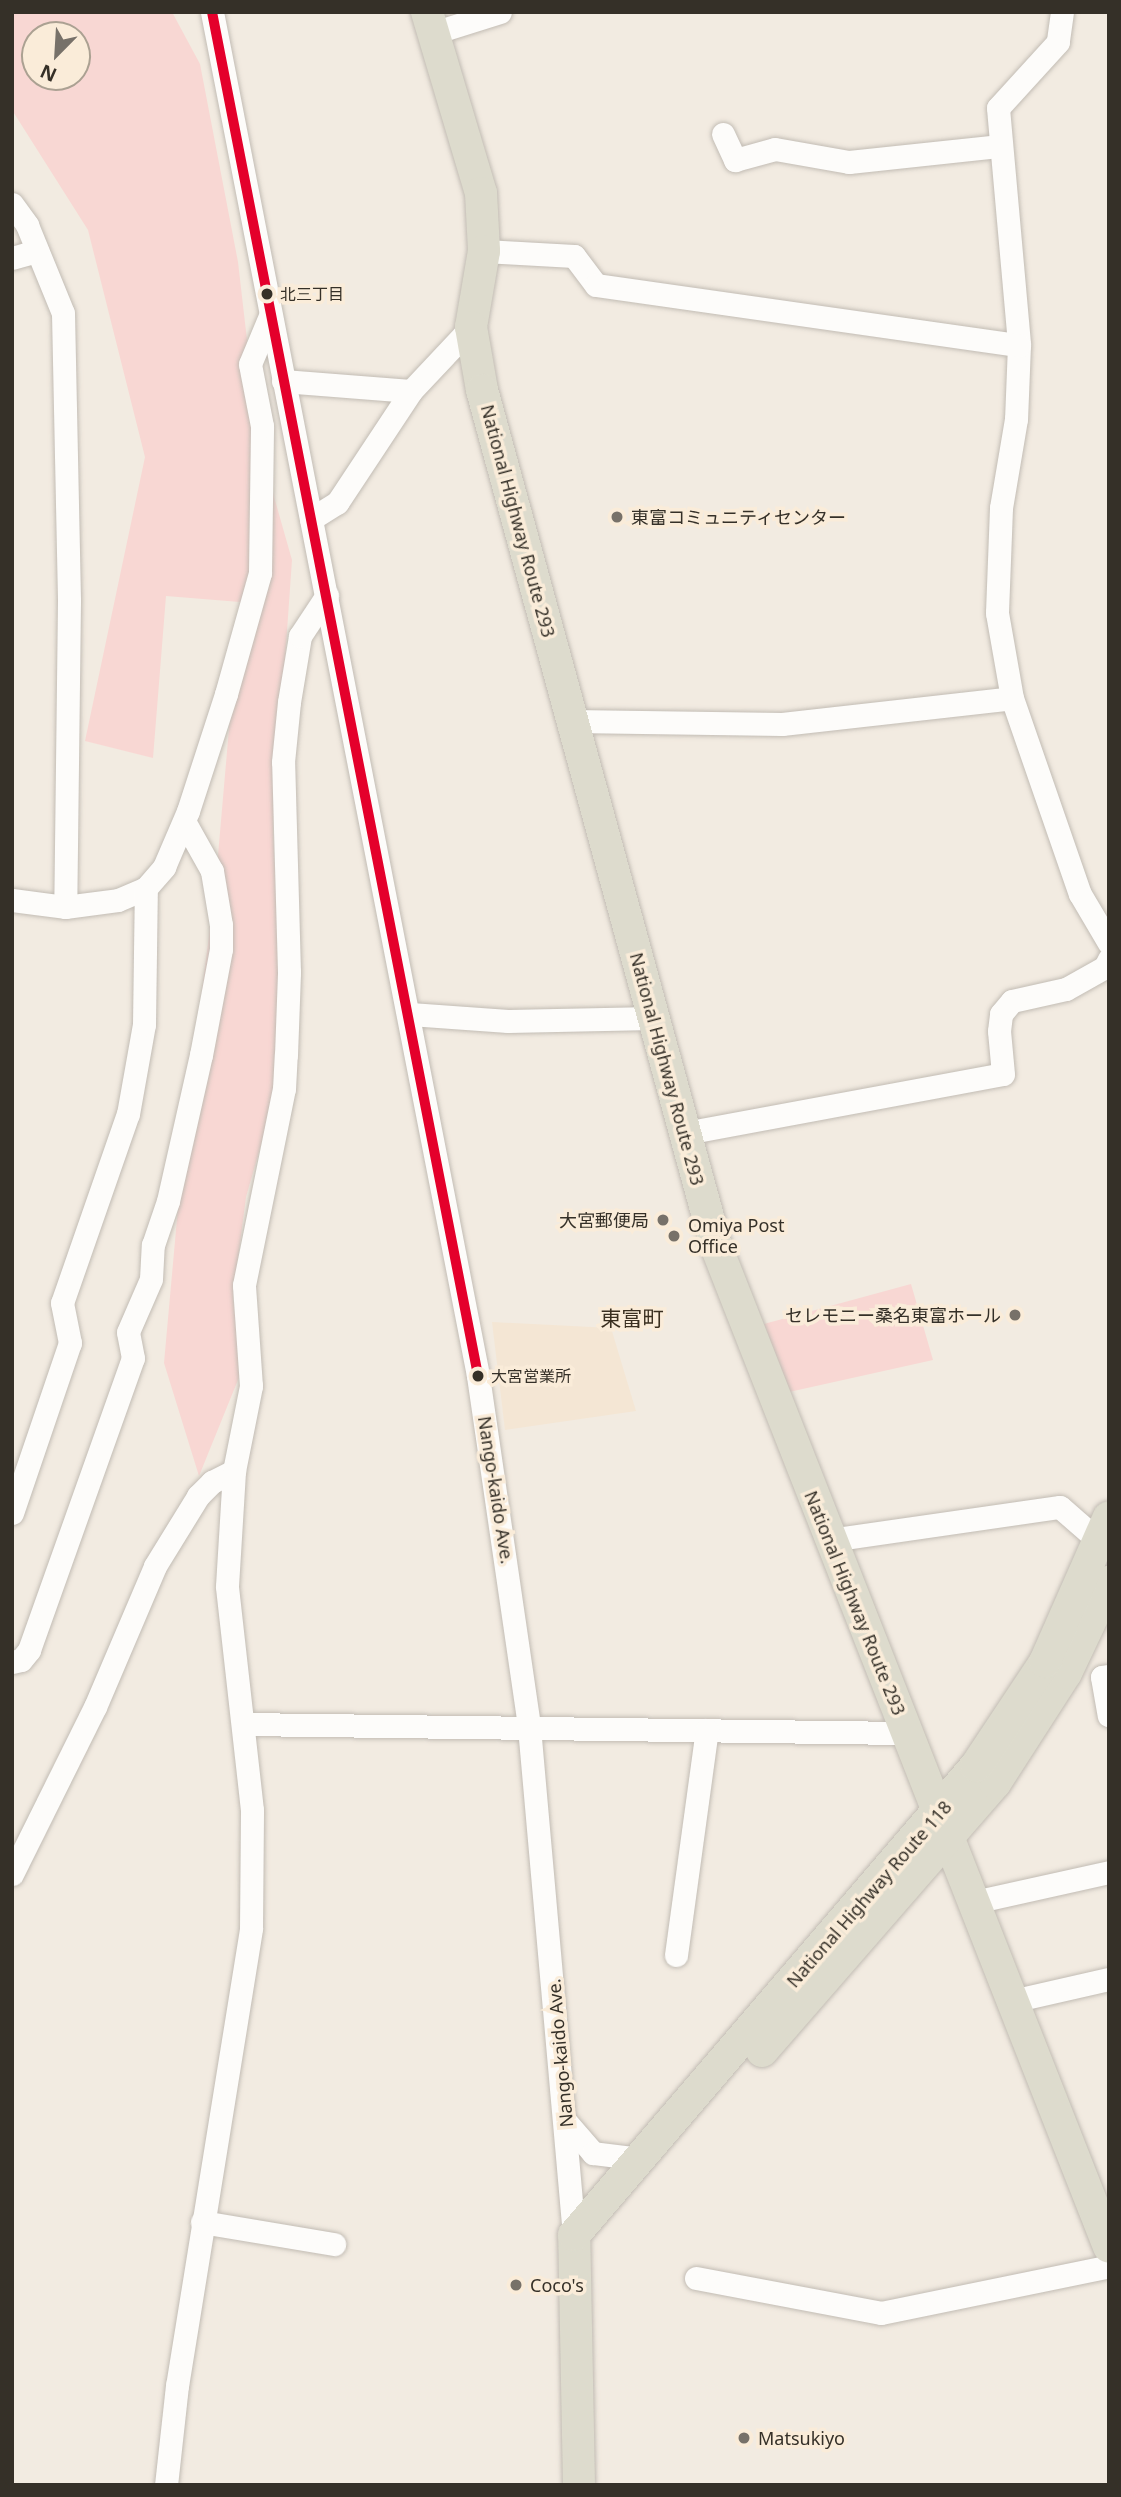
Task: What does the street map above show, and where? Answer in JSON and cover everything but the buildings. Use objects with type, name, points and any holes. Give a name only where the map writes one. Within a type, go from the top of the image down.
[{"type":"highway","name":"National Highway Route 293","points":[[430,23],[476,173],[484,251],[471,327],[482,390],[685,1133],[740,1314],[1109,2247]]},
{"type":"highway","name":"National Highway Route 118","points":[[574,2235],[590,2231],[617,2211],[944,1826],[1045,1662],[1104,1530]]},
{"type":"highway","name":"National Highway Route 118","points":[[574,2235],[1032,1730],[1066,1673],[1109,1582]]},
{"type":"highway","points":[[574,2235],[579,2485]]},
{"type":"street","name":"Nango-kaido Ave.","points":[[212,12],[410,1014],[478,1376],[529,1727],[566,2120],[574,2235]]},
{"type":"street","points":[[430,23],[500,12]]},
{"type":"street","points":[[1062,12],[1058,42],[998,108],[998,146],[1011,232],[1019,345],[1016,419],[1001,508],[997,613],[1012,698],[1065,855],[1080,894],[1109,943]]},
{"type":"street","points":[[723,134],[735,160],[775,149],[849,162],[998,146]]},
{"type":"street","points":[[12,204],[37,251],[63,313],[69,601],[65,907]]},
{"type":"street","points":[[12,258],[37,251]]},
{"type":"street","points":[[484,251],[574,256],[596,285],[1019,345]]},
{"type":"street","points":[[12,900],[65,907],[118,900],[146,888],[164,867],[184,821],[248,628],[260,573],[262,425],[250,364],[270,316]]},
{"type":"street","points":[[311,519],[337,503],[411,391],[471,327]]},
{"type":"street","points":[[283,381],[411,391]]},
{"type":"street","points":[[166,2485],[202,2222],[251,1928],[252,1821],[243,1724],[233,1674],[227,1586],[234,1471],[251,1386],[244,1308],[246,1260],[284,1089],[289,972],[282,762],[300,636],[327,595]]},
{"type":"street","points":[[572,721],[782,723],[1012,698]]},
{"type":"street","points":[[12,1662],[21,1660],[29,1650],[133,1359],[128,1332],[151,1279],[153,1245],[168,1201],[201,1055],[221,949],[221,925],[212,871],[184,821]]},
{"type":"street","points":[[12,1513],[70,1343],[62,1303],[128,1114],[144,1024],[146,888]]},
{"type":"street","points":[[685,1133],[1003,1074],[999,1031],[1001,1014],[1012,1001],[1066,989],[1105,967],[1109,959]]},
{"type":"street","points":[[410,1014],[508,1021],[653,1018]]},
{"type":"street","points":[[12,1874],[95,1707],[155,1566],[198,1496],[212,1482],[234,1471]]},
{"type":"street","points":[[831,1540],[1060,1507],[1104,1530]]},
{"type":"street","points":[[1109,1676],[1102,1677],[1109,1715]]},
{"type":"street","points":[[243,1724],[907,1732]]},
{"type":"street","points":[[676,1955],[707,1730]]},
{"type":"street","points":[[974,1902],[1109,1872]]},
{"type":"street","points":[[1012,2001],[1109,1979]]},
{"type":"street","points":[[566,2120],[574,2136],[593,2153],[641,2160]]},
{"type":"street","points":[[202,2222],[334,2244]]},
{"type":"street","points":[[696,2278],[881,2313],[1109,2266]]},
{"type":"shaded area","points":[[12,12],[172,12],[200,64],[238,262],[259,444],[292,560],[273,830],[280,977],[277,1089],[246,1197],[233,1298],[242,1370],[199,1476],[164,1363],[188,1097],[215,890],[240,602],[166,596],[153,758],[85,741],[145,457],[88,230],[12,110]]},
{"type":"shaded area","points":[[911,1284],[933,1360],[789,1392],[764,1324]]},
{"type":"shaded area","points":[[492,1322],[611,1328],[636,1411],[505,1430]]},
{"type":"transit line","points":[[212,12],[478,1376]]},
{"type":"place","name":"北三丁目","points":[[267,294]]},
{"type":"place","name":"東富コミュニティセンター","points":[[617,517]]},
{"type":"place","name":"大宮郵便局","points":[[663,1220]]},
{"type":"place","name":"Omiya Post Office","points":[[674,1236]]},
{"type":"place","name":"セレモニー桑名東富ホール","points":[[1015,1315]]},
{"type":"place","name":"大宮営業所","points":[[478,1376]]},
{"type":"place","name":"Coco's","points":[[516,2285]]},
{"type":"place","name":"Matsukiyo","points":[[744,2438]]},
{"type":"district","name":"東富町","points":[[632,1318]]}]
